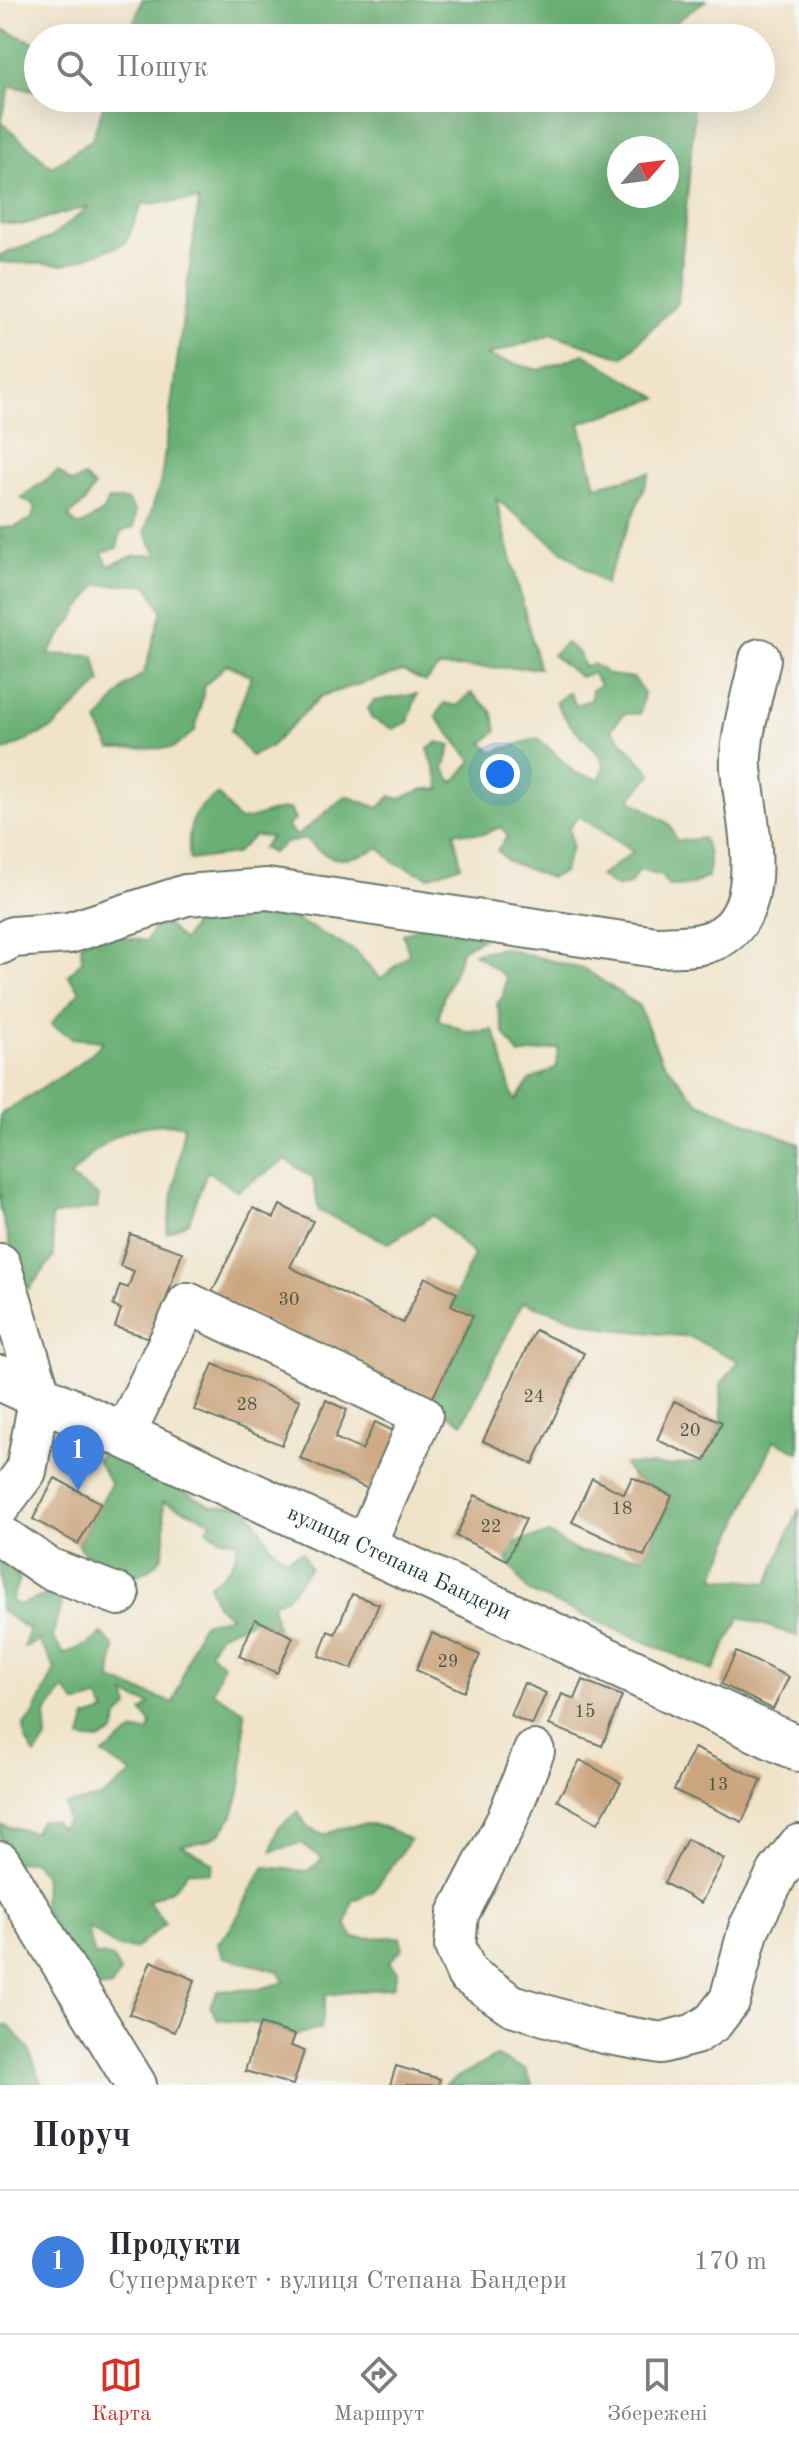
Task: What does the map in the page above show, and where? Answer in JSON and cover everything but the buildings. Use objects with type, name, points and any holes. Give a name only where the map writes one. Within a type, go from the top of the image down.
[{"type":"main road","name":"вулиця Степана Бандери","points":[[0,1378],[125,1433],[799,1749]]},
{"type":"lane","points":[[0,944],[13,937],[69,933],[186,895],[267,889],[656,947],[706,943],[730,929],[751,897],[752,853],[741,764],[760,659]]},
{"type":"lane","points":[[0,1264],[40,1394],[26,1471],[0,1506]]},
{"type":"lane","points":[[125,1433],[188,1303],[422,1415],[365,1545]]},
{"type":"lane","points":[[0,1535],[48,1568],[119,1595]]},
{"type":"lane","points":[[534,1751],[507,1820],[458,1914],[455,1946],[467,1974],[512,2005],[604,2033],[661,2043],[695,2034],[713,2022],[730,2000],[749,1928],[778,1872],[799,1845]]},
{"type":"lane","points":[[0,1862],[136,2085]]},
{"type":"green space","points":[[142,0],[706,0],[677,21],[678,24],[133,24]]},
{"type":"green space","points":[[0,28],[24,38],[24,88],[10,86],[1,122],[52,167],[92,139],[101,112],[693,112],[678,302],[623,357],[552,334],[486,356],[539,370],[584,354],[658,398],[580,423],[596,486],[650,473],[605,584],[496,499],[539,668],[439,667],[425,682],[403,671],[321,696],[270,747],[251,756],[231,731],[251,676],[227,664],[205,685],[195,731],[173,748],[111,749],[97,722],[126,686],[144,673],[162,610],[147,585],[97,585],[48,654],[94,656],[101,682],[53,728],[0,753],[0,528],[15,527],[32,519],[35,506],[21,498],[58,471],[72,483],[84,477],[94,487],[84,503],[68,517],[79,526],[103,512],[108,500],[127,500],[135,512],[134,527],[121,532],[117,548],[102,552],[108,566],[136,555],[157,555],[145,531],[161,480],[199,200],[142,204],[126,243],[65,265],[0,262],[0,255],[50,238],[90,206],[21,225],[0,223]]},
{"type":"green space","points":[[566,643],[578,652],[584,667],[593,664],[610,675],[634,678],[644,693],[640,714],[624,714],[611,729],[652,774],[630,799],[669,824],[677,841],[703,838],[709,856],[708,877],[692,885],[669,886],[661,876],[639,870],[630,884],[616,887],[600,876],[633,852],[579,816],[569,828],[572,846],[563,872],[550,878],[507,861],[497,850],[508,836],[501,827],[483,834],[454,832],[461,865],[428,877],[394,862],[379,848],[350,858],[332,857],[307,839],[285,843],[272,853],[262,848],[271,837],[254,836],[235,854],[190,860],[192,822],[202,807],[218,794],[238,820],[290,809],[295,820],[287,826],[297,836],[346,796],[379,808],[391,796],[398,799],[424,789],[441,789],[428,749],[438,742],[451,745],[444,769],[453,783],[472,761],[436,717],[444,703],[457,706],[471,693],[492,711],[497,730],[483,743],[493,752],[538,738],[575,773],[600,779],[604,764],[599,755],[567,720],[556,702],[569,692],[575,705],[591,700],[592,690],[600,685],[592,673],[580,677],[552,655]]},
{"type":"green space","points":[[417,694],[408,722],[393,729],[371,718],[368,709],[374,701]]},
{"type":"green space","points":[[263,902],[355,951],[381,979],[409,954],[403,934],[429,923],[483,938],[461,950],[442,1002],[439,1020],[468,1032],[493,1030],[515,1101],[530,1080],[556,1068],[559,1048],[519,1055],[504,1033],[497,1004],[503,996],[506,977],[474,953],[503,948],[586,970],[639,1006],[661,1059],[699,1103],[799,1144],[799,1452],[774,1440],[714,1578],[768,1583],[799,1509],[797,1636],[740,1617],[713,1671],[529,1592],[507,1560],[515,1542],[549,1534],[578,1552],[644,1556],[672,1496],[632,1477],[624,1464],[670,1466],[705,1461],[722,1422],[721,1384],[739,1361],[690,1337],[604,1328],[523,1302],[463,1423],[430,1403],[473,1316],[451,1305],[474,1255],[433,1215],[389,1243],[319,1211],[313,1178],[286,1160],[237,1191],[207,1171],[189,1222],[167,1233],[184,1125],[148,1125],[120,1134],[107,1142],[70,1177],[99,1196],[97,1208],[51,1216],[54,1257],[29,1289],[20,1284],[0,1207],[0,1115],[82,1062],[103,1041],[72,1038],[51,1024],[80,991],[68,975],[82,961],[81,943],[105,934],[146,941],[160,918],[183,941],[204,907]]},
{"type":"green space","points":[[107,1450],[212,1506],[246,1505],[271,1546],[285,1559],[302,1552],[310,1568],[286,1598],[272,1604],[278,1630],[255,1619],[219,1635],[209,1652],[223,1664],[213,1692],[244,1711],[243,1763],[237,1802],[221,1832],[208,1840],[182,1845],[213,1863],[210,1873],[188,1871],[175,1888],[148,1901],[165,1923],[135,1949],[117,1947],[87,1927],[94,1955],[113,1958],[120,1973],[111,1987],[93,1990],[43,1909],[44,1875],[33,1861],[8,1864],[0,1853],[0,1825],[34,1832],[40,1820],[53,1821],[60,1828],[67,1821],[65,1805],[101,1798],[132,1774],[103,1754],[134,1731],[149,1732],[151,1723],[142,1712],[150,1704],[125,1695],[129,1707],[118,1717],[114,1733],[99,1741],[81,1739],[86,1718],[106,1712],[98,1698],[77,1704],[64,1689],[45,1715],[47,1738],[35,1755],[25,1738],[24,1725],[33,1716],[55,1669],[39,1641],[24,1647],[29,1630],[0,1610],[0,1545],[3,1566],[20,1577],[11,1601],[19,1605],[57,1591],[61,1605],[52,1637],[64,1654],[89,1644],[102,1633],[114,1647],[111,1680],[173,1703],[200,1627],[230,1616],[216,1605],[209,1584],[230,1567],[237,1541],[222,1539],[207,1530],[211,1521],[163,1501],[165,1539],[158,1562],[139,1574],[103,1583],[78,1544],[111,1484],[96,1459]]},
{"type":"green space","points":[[298,1811],[308,1828],[323,1835],[367,1824],[387,1828],[410,1840],[373,1892],[353,1900],[346,1924],[354,1938],[400,1937],[403,1948],[389,1962],[397,1971],[393,1987],[326,1995],[321,2029],[295,2035],[260,2024],[218,2020],[210,2006],[218,1991],[259,1989],[285,1982],[278,1971],[223,1957],[217,1943],[232,1927],[265,1867],[307,1871],[323,1859],[301,1843],[272,1851],[278,1828]]},
{"type":"green space","points":[[0,2026],[9,2026],[29,2049],[42,2085],[0,2085]]},
{"type":"green space","points":[[496,2056],[525,2069],[533,2085],[443,2085]]},
{"type":"place","name":"Продукти","points":[[78,1491]]}]
